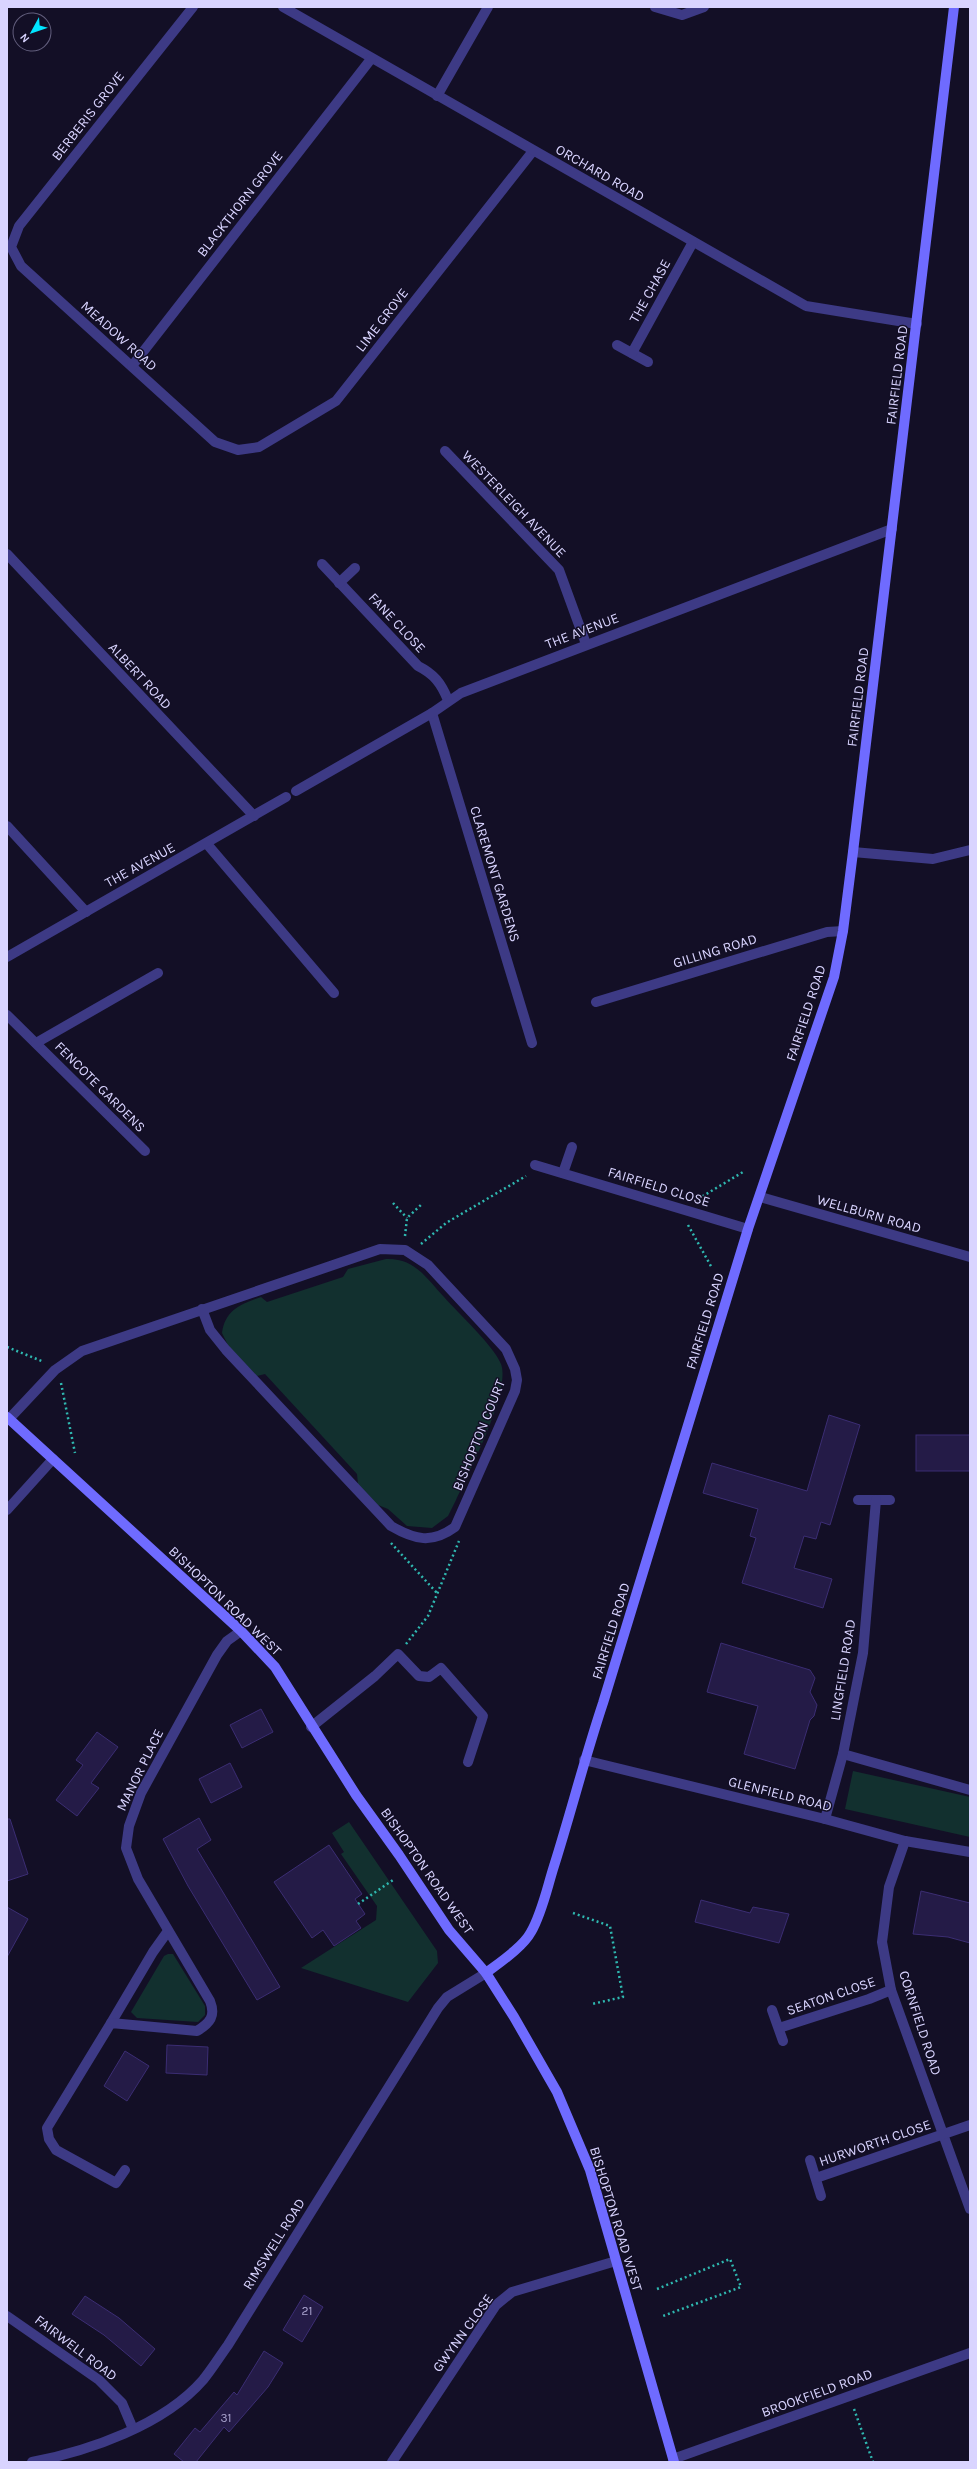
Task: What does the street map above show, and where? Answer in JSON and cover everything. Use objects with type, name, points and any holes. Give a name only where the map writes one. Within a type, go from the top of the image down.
[{"type":"street","name":"BERBERIS GROVE","points":[[11,247],[19,226],[193,7]]},
{"type":"street","name":"ORCHARD ROAD","points":[[283,7],[806,306],[917,324]]},
{"type":"street","points":[[437,96],[488,7]]},
{"type":"street","points":[[655,7],[682,14],[704,7]]},
{"type":"street","name":"FAIRFIELD ROAD","points":[[486,1973],[507,1956],[531,1933],[568,1820],[584,1760],[603,1703],[748,1228],[760,1198],[834,977],[843,931],[853,852],[954,7]]},
{"type":"street","name":"BLACKTHORN GROVE","points":[[132,366],[371,58]]},
{"type":"street","name":"LIME GROVE","points":[[215,442],[238,450],[259,447],[336,401],[533,151]]},
{"type":"street","name":"THE CHASE","points":[[632,353],[693,242]]},
{"type":"street","name":"MEADOW ROAD","points":[[11,247],[20,266],[215,442]]},
{"type":"street","points":[[617,345],[648,362]]},
{"type":"street","name":"WESTERLEIGH AVENUE","points":[[444,451],[558,570],[586,644]]},
{"type":"street","name":"THE AVENUE","points":[[296,791],[432,713],[448,700],[461,693],[586,644],[892,529]]},
{"type":"street","name":"ALBERT ROAD","points":[[7,554],[254,816]]},
{"type":"street","name":"FANE CLOSE","points":[[322,564],[418,666],[432,673],[442,684],[448,700]]},
{"type":"street","points":[[339,583],[355,568]]},
{"type":"street","name":"CLAREMONT GARDENS","points":[[432,713],[532,1043]]},
{"type":"street","name":"THE AVENUE","points":[[7,957],[207,844],[286,797]]},
{"type":"street","points":[[7,826],[86,912]]},
{"type":"street","points":[[207,844],[334,993]]},
{"type":"street","points":[[853,852],[933,859],[970,850]]},
{"type":"street","name":"GILLING ROAD","points":[[596,1002],[827,932],[843,931]]},
{"type":"street","name":"FENCOTE GARDENS","points":[[36,1043],[158,973]]},
{"type":"street","name":"FENCOTE GARDENS","points":[[7,1016],[145,1151]]},
{"type":"street","points":[[563,1173],[572,1147]]},
{"type":"street","name":"FAIRFIELD CLOSE","points":[[535,1165],[748,1228]]},
{"type":"street","name":"WELLBURN ROAD","points":[[760,1198],[970,1257]]},
{"type":"street","name":"BISHOPTON COURT","points":[[8,1418],[58,1368],[82,1351],[202,1309],[380,1249],[405,1250],[428,1265],[506,1348],[515,1369],[517,1380],[514,1391],[455,1527],[446,1534],[428,1539],[409,1537],[392,1526],[226,1350],[210,1330],[202,1309]]},
{"type":"street","name":"BISHOPTON ROAD WEST","points":[[8,1418],[241,1631],[275,1667],[312,1727],[449,1930],[486,1973],[514,2017],[557,2092],[590,2170],[674,2461]]},
{"type":"street","points":[[7,1510],[53,1459]]},
{"type":"street","points":[[858,1500],[890,1500]]},
{"type":"street","name":"LINGFIELD ROAD","points":[[825,1819],[843,1754],[863,1653],[876,1500]]},
{"type":"street","name":"MANOR PLACE","points":[[111,2023],[197,2031],[206,2026],[212,2019],[214,2010],[210,2001],[168,1931],[130,1863],[126,1848],[129,1826],[141,1793],[208,1670],[227,1641],[241,1631]]},
{"type":"street","points":[[312,1727],[375,1676],[398,1654],[419,1676],[429,1677],[441,1668],[483,1716],[468,1762]]},
{"type":"street","points":[[843,1754],[970,1790]]},
{"type":"street","name":"GLENFIELD ROAD","points":[[584,1760],[825,1819],[905,1841],[970,1852]]},
{"type":"street","name":"CORNFIELD ROAD","points":[[905,1841],[889,1887],[882,1942],[891,1990],[970,2209]]},
{"type":"street","points":[[124,2170],[116,2183],[56,2150],[49,2139],[48,2128],[153,1952],[168,1931]]},
{"type":"street","name":"RIMSWELL ROAD","points":[[32,2462],[57,2460],[95,2446],[133,2429],[169,2409],[203,2380],[228,2345],[438,2008],[447,1998],[486,1973]]},
{"type":"street","name":"SEATON CLOSE","points":[[779,2028],[869,1999],[891,1990]]},
{"type":"street","name":"SEATON CLOSE","points":[[772,2010],[783,2041]]},
{"type":"street","name":"HURWORTH CLOSE","points":[[816,2178],[970,2126]]},
{"type":"street","name":"HURWORTH CLOSE","points":[[810,2160],[821,2196]]},
{"type":"street","name":"GWYNN CLOSE","points":[[392,2462],[496,2305],[512,2292],[616,2261]]},
{"type":"street","name":"FAIRWELL ROAD","points":[[7,2316],[99,2380],[122,2403],[133,2429]]},
{"type":"street","name":"BROOKFIELD ROAD","points":[[674,2461],[970,2353]]},
{"type":"path","points":[[412,1254],[422,1242],[446,1223],[531,1173],[535,1165]]},
{"type":"path","points":[[691,1203],[744,1172]]},
{"type":"path","points":[[393,1203],[407,1218]]},
{"type":"path","points":[[405,1242],[407,1218],[423,1203]]},
{"type":"path","points":[[685,1220],[712,1268]]},
{"type":"path","points":[[7,1347],[58,1368],[75,1453]]},
{"type":"path","points":[[398,1654],[428,1616],[463,1534]]},
{"type":"path","points":[[389,1541],[437,1593]]},
{"type":"path","points":[[358,1904],[394,1880]]},
{"type":"path","points":[[573,1913],[610,1926],[623,1997],[592,2004]]},
{"type":"path","points":[[657,2289],[730,2259],[741,2287],[663,2316]]},
{"type":"path","points":[[849,2396],[873,2462]]},
{"type":"green space","points":[[386,1259],[405,1262],[419,1270],[484,1339],[501,1364],[502,1376],[500,1392],[495,1411],[479,1452],[448,1516],[432,1528],[407,1526],[388,1509],[378,1505],[358,1484],[357,1474],[265,1374],[257,1376],[229,1347],[222,1333],[230,1313],[247,1302],[261,1297],[267,1302],[343,1277],[348,1269]]},
{"type":"green space","points":[[853,1771],[970,1797],[970,1837],[845,1809]]},
{"type":"green space","points":[[349,1822],[437,1951],[438,1963],[408,2002],[301,1968],[376,1920],[377,1906],[341,1854],[344,1852],[332,1833]]},
{"type":"green space","points":[[173,1954],[205,2006],[205,2015],[198,2022],[137,2018],[131,2012],[164,1956]]},
{"type":"building","points":[[829,1415],[860,1425],[830,1525],[821,1522],[816,1539],[804,1536],[794,1568],[832,1579],[823,1608],[742,1583],[756,1538],[750,1536],[758,1509],[703,1493],[712,1463],[807,1491]]},
{"type":"building","points":[[916,1435],[970,1435],[970,1471],[916,1471]]},
{"type":"building","points":[[721,1643],[810,1670],[815,1678],[810,1692],[817,1705],[814,1716],[810,1720],[795,1769],[744,1754],[758,1706],[707,1692]]},
{"type":"building","points":[[261,1709],[273,1732],[242,1748],[230,1725]]},
{"type":"building","points":[[97,1732],[118,1747],[91,1783],[99,1788],[77,1816],[56,1800],[83,1765],[76,1760]]},
{"type":"building","points":[[230,1763],[242,1787],[211,1803],[199,1779]]},
{"type":"building","points":[[199,1818],[211,1840],[197,1849],[280,1987],[257,2000],[188,1886],[163,1839]]},
{"type":"building","points":[[7,1819],[10,1819],[28,1874],[7,1881]]},
{"type":"building","points":[[329,1845],[362,1894],[355,1899],[365,1914],[356,1921],[361,1928],[334,1946],[323,1930],[312,1938],[274,1882]]},
{"type":"building","points":[[921,1891],[970,1903],[970,1943],[948,1937],[913,1934]]},
{"type":"building","points":[[701,1900],[750,1913],[753,1907],[789,1914],[779,1943],[695,1922]]},
{"type":"building","points":[[7,1907],[28,1919],[7,1957]]},
{"type":"building","points":[[167,2045],[208,2047],[207,2075],[166,2073]]},
{"type":"building","points":[[125,2051],[149,2066],[127,2101],[104,2086]]},
{"type":"building","points":[[304,2295],[323,2307],[302,2342],[283,2330]]},
{"type":"building","points":[[85,2296],[119,2318],[155,2349],[141,2366],[104,2335],[72,2314]]},
{"type":"building","points":[[264,2351],[283,2363],[268,2387],[229,2432],[224,2427],[196,2462],[184,2462],[174,2454],[195,2428],[200,2432],[234,2392],[237,2395]]}]
